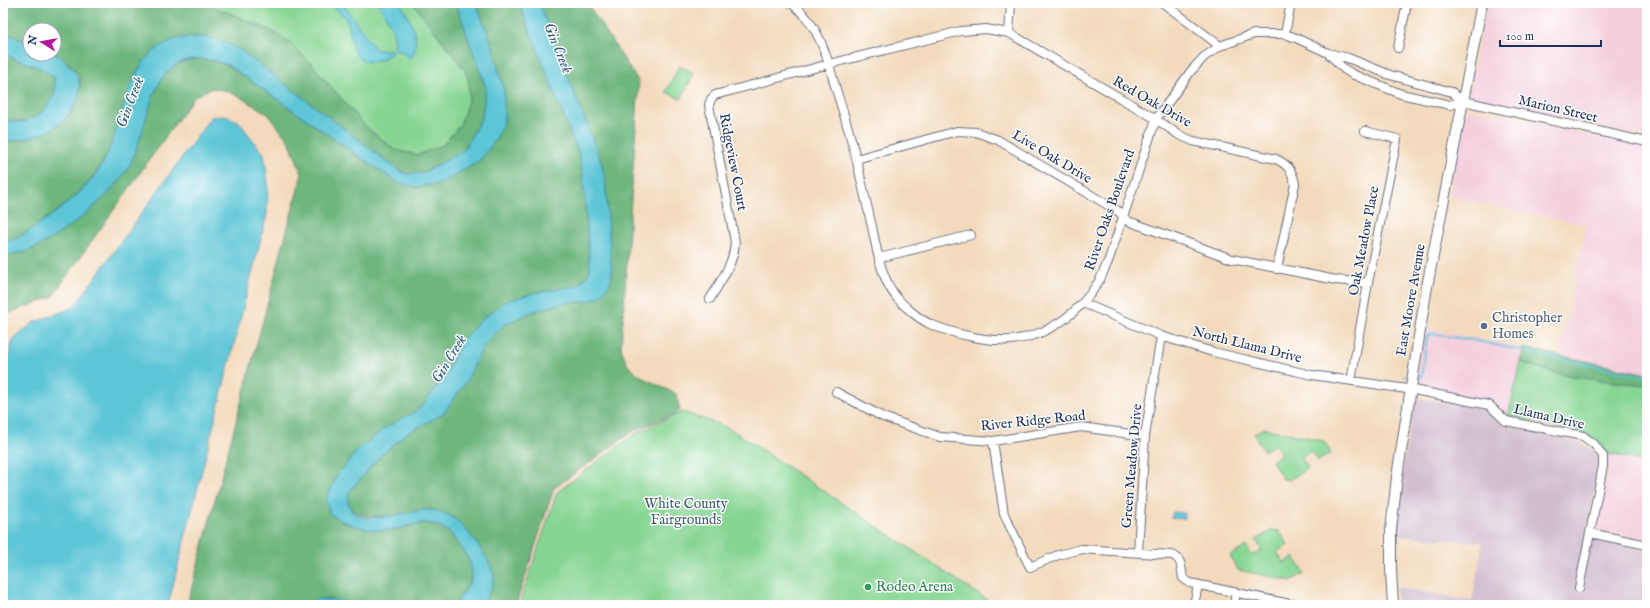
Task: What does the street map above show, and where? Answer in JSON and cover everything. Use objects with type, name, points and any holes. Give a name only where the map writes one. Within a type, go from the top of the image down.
[{"type":"street","name":"River Oaks Boulevard","points":[[791,3],[807,18],[816,31],[829,64],[856,159],[879,258],[886,281],[897,298],[929,324],[978,338],[1004,341],[1024,339],[1044,332],[1064,320],[1083,303],[1099,280],[1109,259],[1156,120],[1191,71],[1204,57],[1220,46],[1254,34],[1285,34],[1328,53],[1348,58],[1404,80],[1452,92],[1462,102]]},
{"type":"street","points":[[829,64],[961,31],[986,29],[1009,33],[1011,3]]},
{"type":"street","points":[[1163,3],[1220,46]]},
{"type":"street","points":[[1285,34],[1291,3]]},
{"type":"street","points":[[1398,48],[1407,3]]},
{"type":"street","name":"East Moore Avenue","points":[[1393,605],[1390,565],[1394,500],[1410,390],[1426,292],[1482,3]]},
{"type":"street","name":"Red Oak Drive","points":[[1009,33],[1179,135],[1193,141],[1276,159],[1286,164],[1292,172],[1295,184],[1277,269]]},
{"type":"street","name":"River Oaks Boulevard","points":[[1328,53],[1344,69],[1352,74],[1401,94],[1450,105],[1462,102]]},
{"type":"street","name":"Ridgeview Court","points":[[710,299],[731,265],[735,242],[709,105],[711,99],[716,95],[829,64]]},
{"type":"street","name":"Marion Street","points":[[1462,102],[1647,142]]},
{"type":"street","name":"Live Oak Drive","points":[[856,159],[957,131],[976,132],[998,140],[1118,211],[1128,221],[1135,224],[1222,256],[1277,269],[1336,280],[1368,283]]},
{"type":"street","name":"Oak Meadow Place","points":[[1351,381],[1368,283],[1397,139],[1365,132]]},
{"type":"street","points":[[879,258],[971,235]]},
{"type":"street","name":"North Llama Drive","points":[[1083,303],[1161,336],[1213,352],[1312,375],[1410,390]]},
{"type":"street","name":"Green Meadow Drive","points":[[1138,552],[1145,436],[1161,336]]},
{"type":"street","name":"Llama Drive","points":[[1410,390],[1489,405],[1506,421],[1583,436],[1595,445],[1603,456],[1603,466],[1579,588]]},
{"type":"street","name":"River Ridge Road","points":[[836,392],[883,417],[930,434],[951,438],[992,441],[1081,427],[1145,436]]},
{"type":"street","points":[[992,441],[1004,514],[1030,566],[1068,551],[1082,549],[1138,552],[1177,557],[1180,560],[1183,578],[1190,583],[1294,605]]},
{"type":"street","points":[[1590,533],[1647,545]]},
{"type":"street","points":[[1194,605],[1198,585]]},
{"type":"street","points":[[1235,592],[1235,605]]},
{"type":"shaded area","points":[[1487,3],[1627,3],[1626,4],[1647,9],[1647,137],[1468,97]]},
{"type":"shaded area","points":[[1467,107],[1647,148],[1647,374],[1560,355],[1586,225],[1449,197]]},
{"type":"shaded area","points":[[1423,327],[1523,348],[1508,416],[1490,401],[1414,386]]},
{"type":"shaded area","points":[[1414,397],[1487,410],[1504,425],[1580,442],[1591,449],[1598,458],[1599,471],[1585,537],[1647,551],[1647,605],[1397,605],[1396,587],[1472,601],[1483,542],[1396,536],[1397,507]]},
{"type":"shaded area","points":[[1605,453],[1647,462],[1647,540],[1596,529],[1608,471]]},
{"type":"green space","points":[[3,3],[205,3],[272,31],[290,42],[308,60],[366,127],[395,150],[418,155],[443,145],[460,125],[469,98],[469,82],[464,69],[413,3],[456,3],[486,88],[482,117],[463,151],[423,173],[409,174],[396,169],[208,37],[181,39],[161,46],[146,59],[136,75],[127,95],[114,137],[105,158],[92,179],[74,198],[43,221],[18,238],[3,241],[3,141],[12,141],[32,137],[52,129],[61,123],[74,107],[80,82],[74,69],[62,59],[62,22],[22,22],[22,40],[3,32]]},
{"type":"green space","points":[[205,3],[413,3],[464,69],[469,82],[469,98],[460,125],[443,145],[418,155],[395,150],[366,127],[308,60]]},
{"type":"green space","points":[[476,3],[519,3],[579,155],[583,174],[590,269],[587,277],[577,286],[539,292],[505,302],[482,319],[462,340],[444,377],[421,408],[385,428],[326,500],[388,531],[424,523],[440,526],[449,532],[468,559],[472,573],[468,586],[455,605],[350,605],[337,600],[326,599],[302,605],[187,605],[302,174],[290,143],[268,114],[242,98],[227,91],[212,88],[194,97],[52,297],[7,314],[3,318],[3,255],[27,251],[42,244],[85,214],[111,190],[129,166],[150,105],[158,87],[168,72],[182,62],[202,59],[228,65],[392,179],[405,185],[418,187],[442,183],[479,161],[495,141],[504,122],[504,91],[491,42]]},
{"type":"green space","points":[[539,3],[587,3],[639,82],[621,348],[628,366],[642,377],[676,394],[680,410],[676,414],[635,430],[554,488],[516,605],[481,605],[490,592],[494,578],[431,510],[381,517],[362,514],[352,511],[348,503],[349,492],[381,455],[407,433],[443,414],[466,382],[484,345],[505,324],[534,311],[563,303],[589,301],[601,296],[610,283],[612,274],[605,179],[601,161]]},
{"type":"green space","points":[[3,53],[42,69],[54,77],[55,90],[47,107],[37,116],[19,122],[3,120]]},
{"type":"green space","points":[[679,66],[694,73],[681,99],[666,92]]},
{"type":"green space","points":[[1523,348],[1647,374],[1647,385],[1583,378],[1552,372],[1521,362]]},
{"type":"green space","points":[[1521,362],[1567,375],[1647,385],[1647,462],[1605,453],[1599,443],[1585,434],[1508,416]]},
{"type":"green space","name":"White County Fairgrounds","points":[[683,412],[729,428],[995,605],[519,605],[557,492],[636,433]]},
{"type":"green space","points":[[1264,428],[1324,441],[1331,453],[1318,461],[1311,451],[1301,457],[1308,468],[1289,480],[1283,479],[1272,461],[1281,454],[1275,444],[1264,451],[1254,434]]},
{"type":"green space","points":[[1272,530],[1279,531],[1288,545],[1277,552],[1284,563],[1294,557],[1305,573],[1291,581],[1238,570],[1230,556],[1246,546],[1253,556],[1262,550],[1256,540]]},
{"type":"water","points":[[329,3],[342,3],[376,50],[391,50],[392,53],[378,61],[373,62],[364,61],[360,58],[354,51],[347,21]]},
{"type":"water","points":[[378,3],[400,3],[404,9],[414,30],[416,45],[411,58],[407,57],[402,51],[397,51],[394,48],[395,42],[392,30]]},
{"type":"water","name":"Gin Creek","points":[[456,3],[476,3],[491,42],[504,91],[504,122],[495,141],[479,161],[442,183],[418,187],[405,185],[392,179],[228,65],[201,59],[182,62],[167,72],[158,87],[150,105],[137,147],[129,166],[121,178],[99,203],[71,225],[43,244],[27,251],[3,255],[3,241],[18,238],[43,221],[74,198],[92,180],[105,159],[112,143],[123,107],[138,72],[148,57],[161,46],[178,39],[194,37],[210,38],[239,49],[401,172],[409,174],[423,173],[463,151],[482,117],[486,88]]},
{"type":"water","points":[[519,3],[539,3],[601,161],[605,179],[612,274],[610,283],[601,296],[589,301],[563,303],[534,311],[505,324],[484,345],[466,382],[443,414],[407,433],[381,455],[349,492],[348,503],[352,511],[360,516],[379,517],[421,510],[433,510],[453,518],[461,524],[473,538],[490,564],[494,581],[481,605],[455,605],[468,585],[472,572],[470,562],[464,551],[448,531],[438,526],[424,523],[388,530],[365,529],[336,518],[330,514],[326,500],[336,477],[358,450],[385,428],[421,408],[444,377],[462,340],[482,319],[505,302],[539,292],[577,286],[587,277],[590,269],[583,174],[579,155]]},
{"type":"water","points":[[3,32],[22,40],[22,61],[3,53]]},
{"type":"water","points":[[62,58],[71,67],[77,76],[80,86],[79,96],[68,115],[51,129],[33,137],[3,141],[3,120],[19,122],[31,119],[47,107],[53,96],[55,90],[54,77],[35,66],[24,62],[62,62]]},
{"type":"water","points":[[225,116],[238,121],[264,154],[268,183],[267,214],[168,605],[3,605],[3,377],[13,340],[33,323],[74,307],[211,117]]},
{"type":"water","points":[[1173,512],[1184,513],[1184,519],[1171,517]]},
{"type":"water","points":[[317,599],[339,600],[350,605],[302,605]]},
{"type":"waterway","points":[[1416,378],[1421,377],[1427,336],[1431,334],[1472,340],[1647,377]]},
{"type":"place","name":"Christopher Homes","points":[[1484,326]]},
{"type":"place","name":"Rodeo Arena","points":[[868,587]]}]
